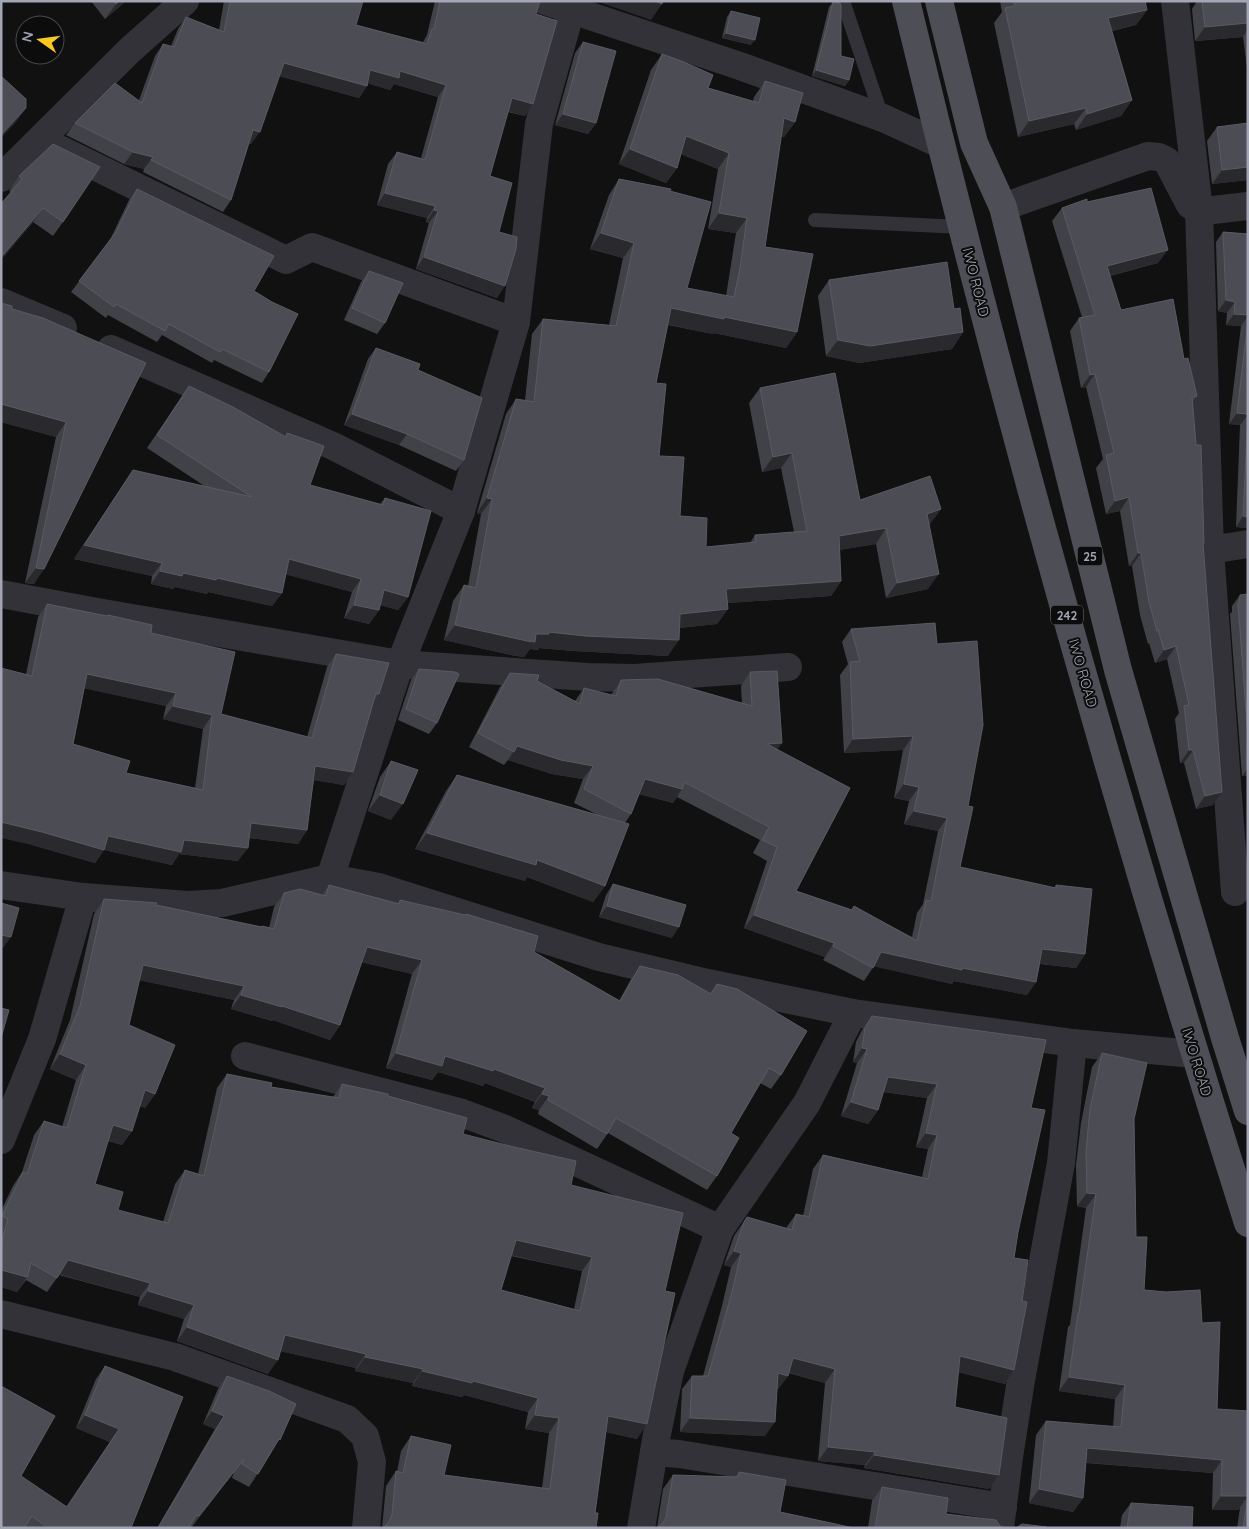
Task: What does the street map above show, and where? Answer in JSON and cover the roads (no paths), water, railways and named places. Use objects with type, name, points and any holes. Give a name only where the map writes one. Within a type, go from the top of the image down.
[{"type":"main road","name":"IWO ROAD","points":[[906,1],[992,348],[1081,667],[1194,1054],[1248,1223]]},
{"type":"main road","name":"25","points":[[939,1],[974,143],[1003,207],[1118,670],[1248,1111]]},
{"type":"street","points":[[1,178],[130,50],[185,1]]},
{"type":"street","points":[[545,1],[740,66],[883,118],[940,144]]},
{"type":"street","points":[[1175,1],[1199,210],[1210,550],[1235,892]]},
{"type":"street","points":[[330,878],[400,664],[461,511],[516,322],[539,124],[571,10]]},
{"type":"street","points":[[41,140],[286,260],[312,247],[516,322]]},
{"type":"street","points":[[1003,207],[1148,156],[1159,157],[1167,161],[1190,205],[1199,210],[1248,206]]},
{"type":"street","points":[[1,302],[334,446],[461,511]]},
{"type":"street","points":[[1210,550],[1248,544]]},
{"type":"street","points":[[1,594],[400,664],[588,677],[634,678],[788,666]]},
{"type":"street","points":[[1,885],[83,897],[188,905],[222,903],[330,878],[380,887],[599,957],[708,983],[854,1013],[1073,1043],[1194,1054]]},
{"type":"street","points":[[1,1140],[42,1039],[83,897]]},
{"type":"street","points":[[641,1528],[670,1371],[720,1229],[807,1103],[854,1013]]},
{"type":"street","points":[[654,1452],[679,1454],[1002,1518],[1021,1380],[1061,1163],[1073,1043]]},
{"type":"street","points":[[245,1056],[459,1112],[496,1125],[720,1229]]},
{"type":"street","points":[[1,1314],[175,1357],[347,1419],[365,1436],[372,1462],[366,1528]]},
{"type":"lane","points":[[843,1],[883,118]]},
{"type":"lane","points":[[815,220],[962,227]]}]
